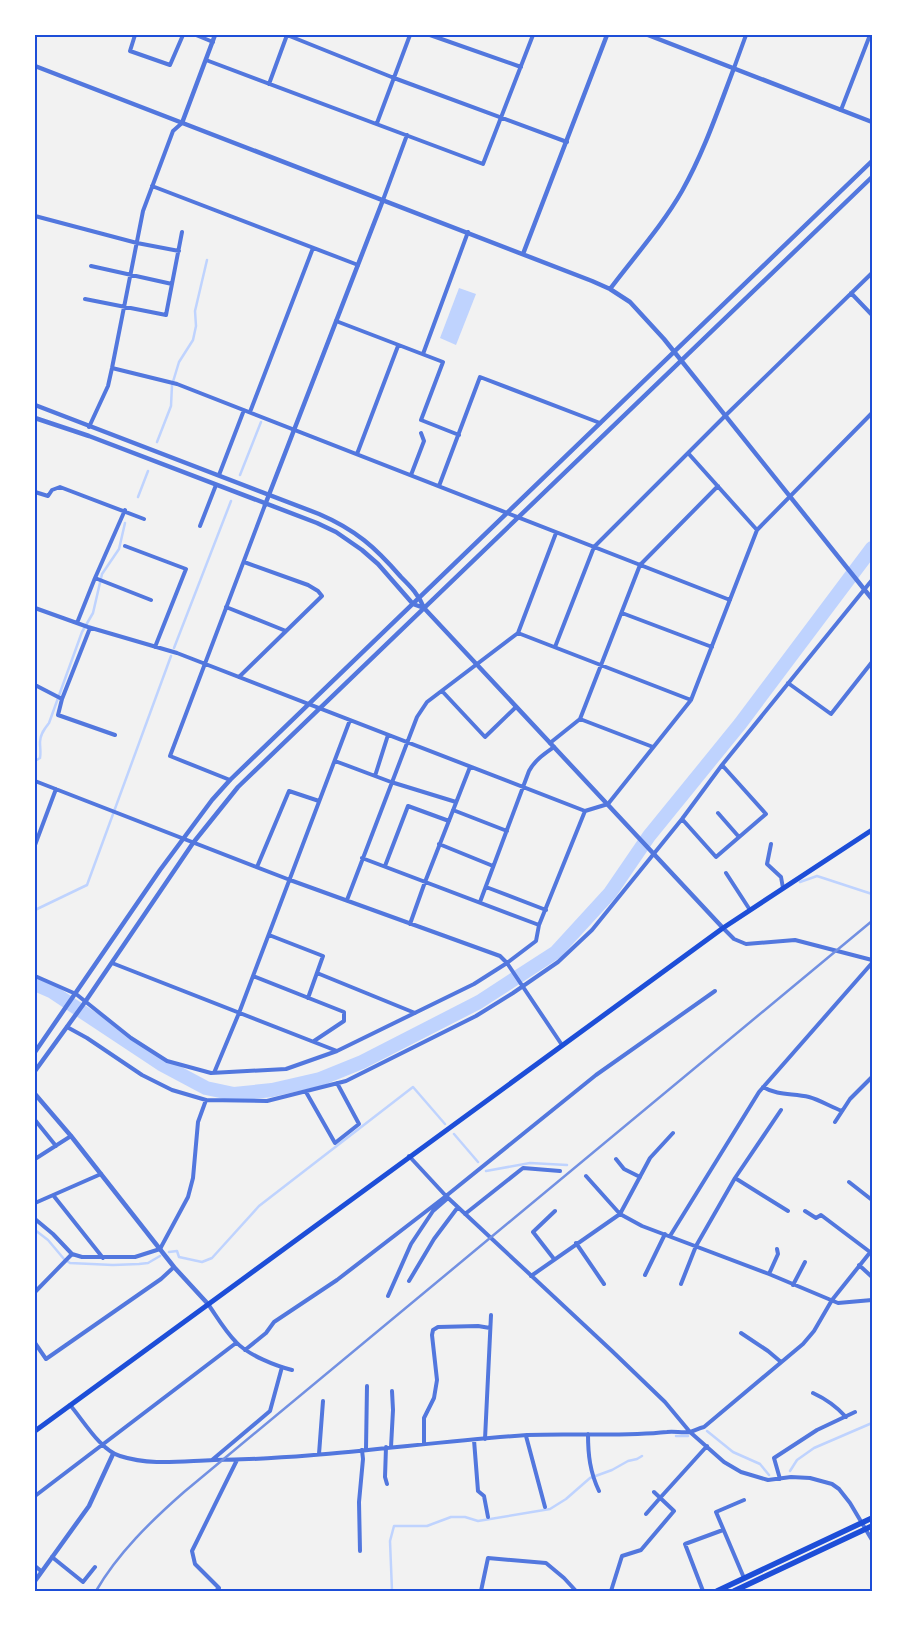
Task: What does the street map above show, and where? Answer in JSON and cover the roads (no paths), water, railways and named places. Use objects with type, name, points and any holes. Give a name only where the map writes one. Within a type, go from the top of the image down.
[{"type":"main road","points":[[35,1431],[723,928],[872,830]]},
{"type":"main road","points":[[717,1591],[872,1518]]},
{"type":"main road","points":[[734,1591],[872,1526]]},
{"type":"street","points":[[135,35],[130,51],[170,65],[183,35]]},
{"type":"street","points":[[196,35],[213,42]]},
{"type":"street","points":[[89,427],[108,386],[143,211],[173,131],[182,123],[215,35]]},
{"type":"street","points":[[269,84],[287,35],[394,78],[502,116],[567,142]]},
{"type":"street","points":[[377,123],[410,35]]},
{"type":"street","points":[[430,35],[444,37],[521,67]]},
{"type":"street","points":[[206,60],[483,164],[533,35]]},
{"type":"street","points":[[524,254],[608,35]]},
{"type":"street","points":[[648,35],[872,122]]},
{"type":"street","points":[[610,289],[682,191],[703,149],[746,35]]},
{"type":"street","points":[[841,110],[870,35]]},
{"type":"street","points":[[35,66],[468,232],[610,289],[630,302],[648,320],[872,599]]},
{"type":"street","points":[[230,780],[170,756],[407,135]]},
{"type":"street","points":[[35,1052],[183,838],[230,780],[872,161]]},
{"type":"street","points":[[35,1071],[112,963],[193,843],[238,787],[872,177]]},
{"type":"street","points":[[152,186],[358,265]]},
{"type":"street","points":[[35,216],[137,243],[179,251]]},
{"type":"street","points":[[85,299],[166,315],[182,232]]},
{"type":"street","points":[[422,354],[468,232]]},
{"type":"street","points":[[250,412],[313,248]]},
{"type":"street","points":[[90,266],[172,284]]},
{"type":"street","points":[[555,647],[594,547],[872,273]]},
{"type":"street","points":[[851,294],[872,315]]},
{"type":"street","points":[[336,321],[443,362],[421,420],[459,435]]},
{"type":"street","points":[[356,454],[398,346]]},
{"type":"street","points":[[112,368],[177,384],[730,600]]},
{"type":"street","points":[[439,486],[480,377],[600,423]]},
{"type":"street","points":[[35,404],[89,427],[269,494],[333,520],[361,536],[380,553],[420,597],[424,608],[734,939],[746,944],[795,940],[872,962],[763,1087],[670,1236]]},
{"type":"street","points":[[219,476],[244,410]]},
{"type":"street","points":[[35,608],[89,627],[176,653],[585,811],[608,804],[690,700],[757,530],[872,414]]},
{"type":"street","points":[[35,418],[89,436],[316,523],[349,540],[378,564],[413,604],[424,608]]},
{"type":"street","points":[[411,475],[424,441],[421,433]]},
{"type":"street","points":[[688,453],[757,530]]},
{"type":"street","points":[[200,526],[216,485]]},
{"type":"street","points":[[480,902],[533,764],[580,719],[640,565],[718,486]]},
{"type":"street","points":[[35,492],[48,496],[52,490],[60,487],[144,519]]},
{"type":"street","points":[[78,623],[124,510]]},
{"type":"street","points":[[347,900],[417,716],[427,702],[518,633],[556,533]]},
{"type":"street","points":[[125,546],[186,569],[155,647]]},
{"type":"street","points":[[239,678],[322,596],[308,585],[244,562]]},
{"type":"street","points":[[95,578],[151,600]]},
{"type":"street","points":[[68,1026],[142,1075],[172,1090],[206,1100],[267,1101],[346,1081],[476,1016],[558,962],[592,930],[682,819],[863,588],[872,580]]},
{"type":"street","points":[[226,607],[286,630]]},
{"type":"street","points":[[622,613],[712,648]]},
{"type":"street","points":[[89,627],[62,699],[58,715],[115,735]]},
{"type":"street","points":[[518,633],[690,700]]},
{"type":"street","points":[[788,683],[831,714],[872,662]]},
{"type":"street","points":[[35,685],[62,699]]},
{"type":"street","points":[[442,691],[484,737],[516,707]]},
{"type":"street","points":[[580,719],[653,747]]},
{"type":"street","points":[[214,1072],[269,935],[350,720]]},
{"type":"street","points":[[375,776],[388,735]]},
{"type":"street","points":[[335,761],[391,782],[456,802]]},
{"type":"street","points":[[682,819],[716,856],[766,814],[722,766]]},
{"type":"street","points":[[410,924],[470,767]]},
{"type":"street","points":[[35,781],[290,880],[500,956],[508,964],[562,1045]]},
{"type":"street","points":[[35,846],[56,789]]},
{"type":"street","points":[[257,867],[289,791],[320,801]]},
{"type":"street","points":[[385,866],[408,806],[448,821]]},
{"type":"street","points":[[452,810],[507,831]]},
{"type":"street","points":[[35,976],[75,996],[131,1038],[167,1061],[214,1072],[286,1069],[337,1051],[474,984],[508,964],[536,940],[540,925],[585,811]]},
{"type":"street","points":[[718,814],[739,837]]},
{"type":"street","points":[[439,844],[493,866]]},
{"type":"street","points":[[771,844],[767,864],[781,877],[784,888]]},
{"type":"street","points":[[362,858],[540,925]]},
{"type":"street","points":[[726,873],[750,910]]},
{"type":"street","points":[[486,887],[546,910]]},
{"type":"street","points":[[269,935],[323,956],[308,998]]},
{"type":"street","points":[[112,963],[337,1051]]},
{"type":"street","points":[[317,973],[415,1013]]},
{"type":"street","points":[[253,976],[344,1012],[344,1021],[314,1041]]},
{"type":"street","points":[[245,1350],[266,1333],[274,1322],[337,1280],[447,1197],[596,1075],[715,991]]},
{"type":"street","points":[[835,1122],[850,1099],[872,1077]]},
{"type":"street","points":[[306,1092],[335,1143],[359,1124],[337,1083]]},
{"type":"street","points":[[763,1087],[783,1095],[808,1097],[842,1111]]},
{"type":"street","points":[[35,1094],[71,1136],[174,1267],[208,1304],[236,1342],[245,1350],[292,1370]]},
{"type":"street","points":[[35,1220],[53,1234],[72,1254],[82,1257],[135,1257],[160,1249],[188,1197],[194,1178],[198,1122],[206,1100]]},
{"type":"street","points":[[681,1284],[696,1246],[734,1178],[781,1110]]},
{"type":"street","points":[[35,1120],[56,1146]]},
{"type":"street","points":[[531,1276],[620,1214],[650,1158],[673,1133]]},
{"type":"street","points":[[35,1159],[71,1136]]},
{"type":"street","points":[[409,1156],[447,1197],[666,1402],[690,1432],[724,1462],[741,1472],[768,1480],[810,1478],[840,1488],[872,1540]]},
{"type":"street","points":[[616,1159],[624,1169],[640,1177]]},
{"type":"street","points":[[465,1214],[523,1168],[560,1171]]},
{"type":"street","points":[[35,1203],[101,1174]]},
{"type":"street","points":[[586,1176],[620,1214],[642,1226],[769,1274],[838,1303],[872,1300]]},
{"type":"street","points":[[734,1178],[788,1211]]},
{"type":"street","points":[[849,1182],[872,1200]]},
{"type":"street","points":[[53,1195],[103,1258]]},
{"type":"street","points":[[388,1296],[411,1244],[433,1211],[447,1197]]},
{"type":"street","points":[[409,1281],[434,1239],[458,1207]]},
{"type":"street","points":[[554,1259],[533,1232],[555,1211]]},
{"type":"street","points":[[70,1405],[102,1444],[113,1454],[149,1462],[174,1463],[237,1460],[526,1436],[644,1435],[690,1432],[704,1427],[803,1344],[832,1300],[871,1251],[821,1215],[816,1218],[805,1211]]},
{"type":"street","points":[[645,1275],[665,1234]]},
{"type":"street","points":[[576,1243],[604,1284]]},
{"type":"street","points":[[769,1274],[778,1254],[777,1249]]},
{"type":"street","points":[[35,1292],[72,1254]]},
{"type":"street","points":[[793,1285],[805,1262]]},
{"type":"street","points":[[859,1265],[872,1277]]},
{"type":"street","points":[[35,1343],[46,1359],[161,1279],[174,1267]]},
{"type":"street","points":[[486,1439],[491,1315]]},
{"type":"street","points":[[424,1444],[424,1418],[434,1398],[437,1380],[433,1330],[438,1327],[478,1326],[490,1328]]},
{"type":"street","points":[[741,1334],[768,1350],[781,1362]]},
{"type":"street","points":[[35,1496],[236,1342]]},
{"type":"street","points":[[212,1460],[270,1411],[282,1367]]},
{"type":"street","points":[[360,1551],[359,1502],[367,1386]]},
{"type":"street","points":[[387,1484],[385,1477],[393,1410],[392,1391]]},
{"type":"street","points":[[813,1393],[839,1410],[846,1417]]},
{"type":"street","points":[[319,1454],[323,1401]]},
{"type":"street","points":[[780,1479],[774,1458],[817,1430],[855,1412]]},
{"type":"street","points":[[588,1434],[588,1458],[599,1491]]},
{"type":"street","points":[[526,1436],[545,1507]]},
{"type":"street","points":[[474,1440],[478,1491],[484,1496],[488,1517]]},
{"type":"street","points":[[646,1514],[707,1446]]},
{"type":"street","points":[[35,1581],[89,1506],[113,1454]]},
{"type":"street","points":[[216,1591],[219,1588],[195,1564],[192,1551],[237,1460]]},
{"type":"street","points":[[610,1591],[622,1556],[641,1550],[674,1511],[654,1492]]},
{"type":"street","points":[[744,1500],[716,1512],[744,1578]]},
{"type":"street","points":[[703,1591],[685,1544],[723,1530]]},
{"type":"street","points":[[52,1556],[83,1582],[95,1567]]},
{"type":"street","points":[[481,1591],[488,1558],[546,1563],[576,1591]]},
{"type":"street","points":[[35,1566],[41,1571]]},
{"type":"water","points":[[459,288],[476,294],[456,345],[440,338]]},
{"type":"waterway","points":[[157,442],[171,406],[172,385],[179,362],[193,340],[196,326],[195,311],[207,260]]},
{"type":"waterway","points":[[240,475],[261,422]]},
{"type":"waterway","points":[[138,497],[148,471]]},
{"type":"waterway","points":[[174,648],[231,501]]},
{"type":"waterway","points":[[35,761],[40,758],[41,736],[49,723],[82,632],[93,613],[102,574],[119,549],[125,523]]},
{"type":"waterway","points":[[35,984],[51,991],[161,1064],[206,1088],[234,1094],[272,1090],[320,1079],[362,1062],[479,1002],[556,952],[610,893],[649,836],[740,724],[872,548]]},
{"type":"waterway","points":[[35,910],[87,885],[171,656]]},
{"type":"waterway","points":[[800,882],[817,876],[872,894]]},
{"type":"waterway","points":[[169,1252],[177,1251],[179,1257],[202,1262],[212,1258],[259,1206],[413,1087],[445,1124]]},
{"type":"waterway","points":[[454,1134],[478,1162]]},
{"type":"waterway","points":[[486,1171],[530,1163],[567,1165]]},
{"type":"waterway","points":[[35,1230],[48,1240],[64,1259],[70,1263],[139,1264],[148,1263],[160,1256]]},
{"type":"waterway","points":[[790,1471],[797,1460],[814,1448],[872,1423]]},
{"type":"waterway","points":[[707,1431],[733,1452],[760,1464],[769,1475]]},
{"type":"waterway","points":[[676,1436],[688,1436]]},
{"type":"waterway","points":[[392,1591],[390,1541],[394,1526],[427,1526],[451,1517],[465,1517],[478,1521],[550,1509],[566,1499],[590,1478],[642,1456]]},
{"type":"railway","points":[[96,1591],[114,1564],[136,1538],[184,1492],[872,921]]}]
